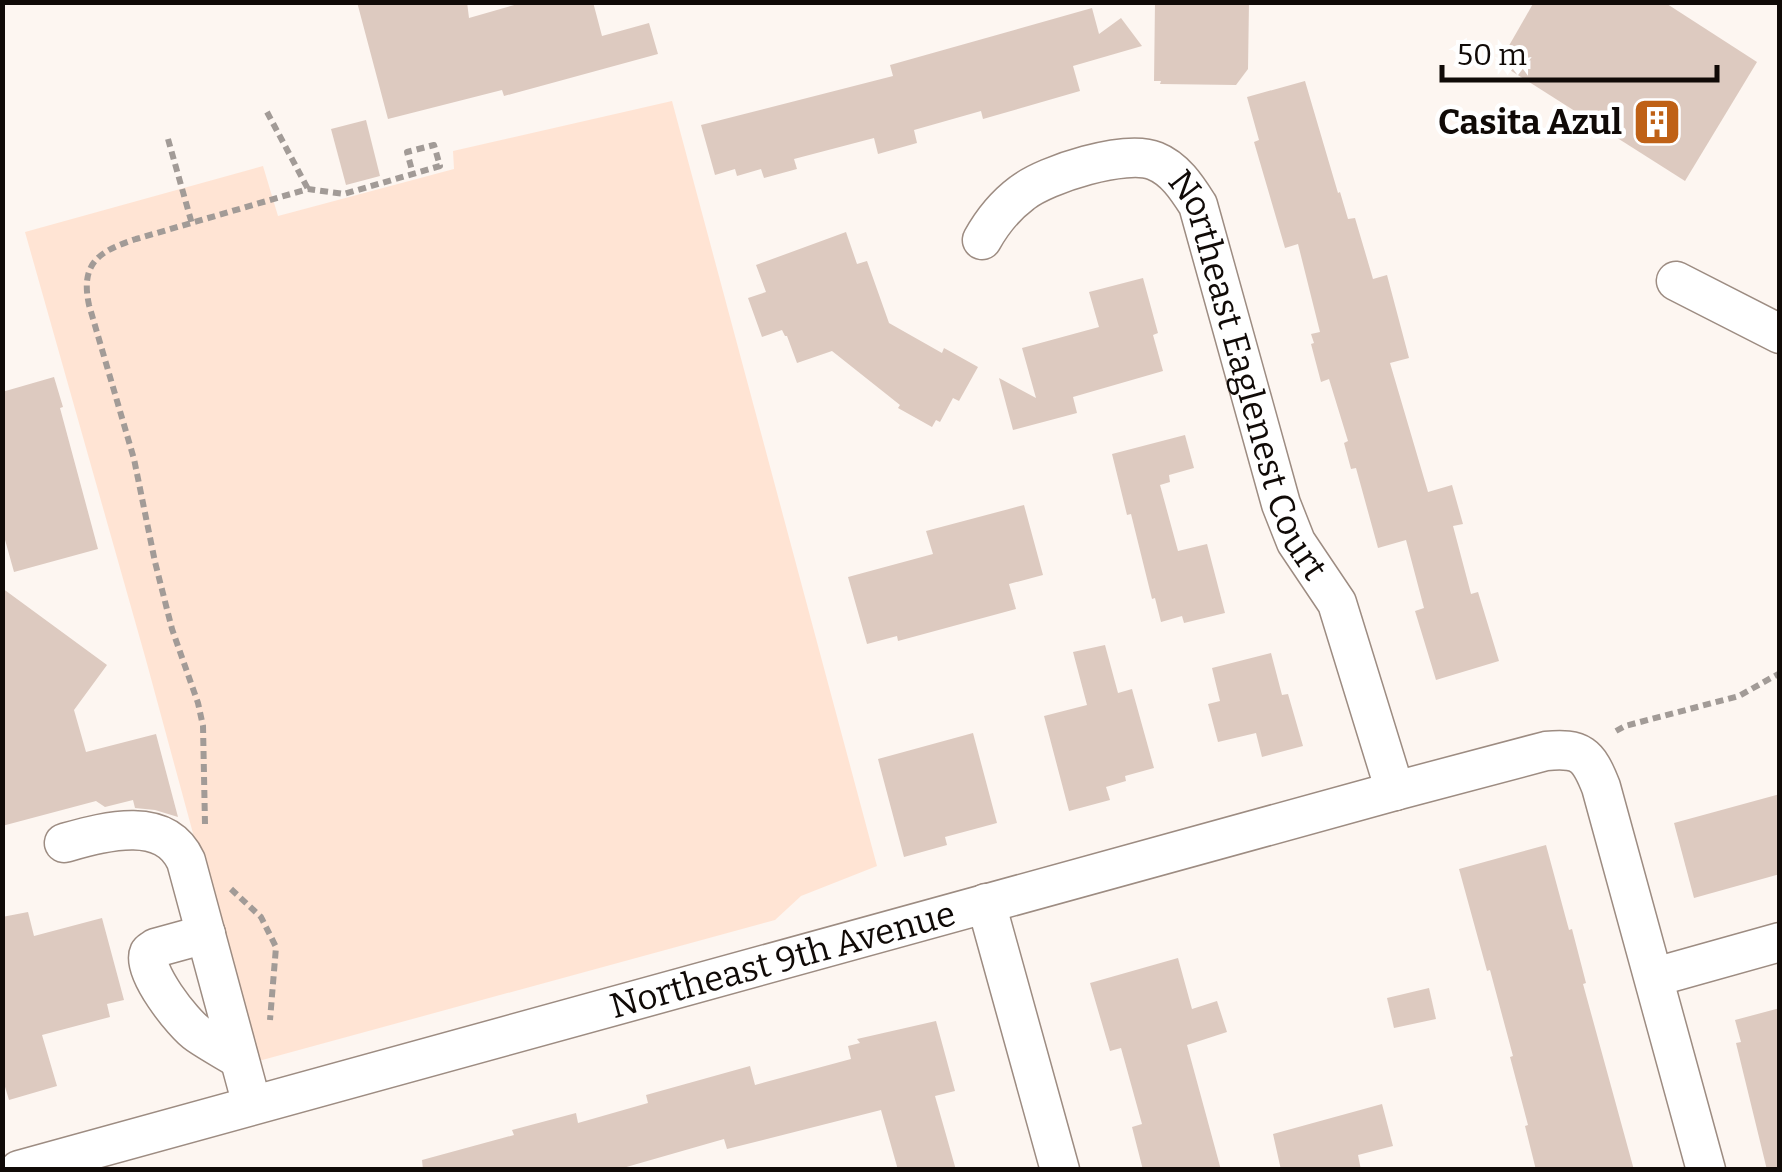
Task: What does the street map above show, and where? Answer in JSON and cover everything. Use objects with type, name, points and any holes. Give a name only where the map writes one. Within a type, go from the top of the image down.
[{"type":"street","name":"Northeast Eaglenest Court","points":[[982,240],[1020,194],[1041,180],[1103,162],[1128,158],[1154,160],[1186,185],[1198,204],[1280,504],[1296,542],[1337,603],[1395,791]]},
{"type":"street","points":[[1676,281],[1780,334]]},
{"type":"street","name":"Northeast 9th Avenue","points":[[19,1170],[1395,791],[1567,749],[1582,754],[1593,767],[1601,787],[1655,976]]},
{"type":"street","points":[[64,843],[126,831],[152,832],[170,838],[180,848],[252,1105]]},
{"type":"street","points":[[986,903],[1060,1170]]},
{"type":"street","points":[[206,934],[155,948],[148,958],[172,1010],[195,1032],[240,1059]]},
{"type":"street","points":[[1706,1170],[1655,976],[1780,942]]},
{"type":"path","points":[[266,112],[308,189]]},
{"type":"path","points":[[168,140],[192,224]]},
{"type":"path","points":[[206,831],[203,726],[172,629],[134,459],[85,288],[90,271],[97,256],[110,247],[308,189],[344,194],[413,174],[440,166],[434,145],[408,152],[413,174]]},
{"type":"path","points":[[1616,731],[1739,696],[1780,673]]},
{"type":"path","points":[[222,880],[260,916],[276,946],[270,1028]]},
{"type":"shaded area","points":[[672,101],[877,866],[801,896],[775,920],[255,1062],[25,232],[263,166],[278,216],[454,169],[453,151]]},
{"type":"building","points":[[357,2],[467,2],[469,18],[525,2],[593,2],[602,36],[649,23],[658,54],[504,96],[502,90],[388,119]]},
{"type":"building","points":[[1155,2],[1249,2],[1248,69],[1236,85],[1154,81]]},
{"type":"building","name":"Casita Azul","points":[[1534,2],[1664,2],[1757,62],[1685,181],[1499,63]]},
{"type":"building","points":[[1092,8],[1099,34],[1121,18],[1142,46],[1073,66],[1080,91],[983,119],[981,111],[914,130],[917,143],[878,154],[874,138],[794,159],[797,169],[764,178],[761,169],[737,176],[735,169],[715,175],[701,125],[893,76],[890,65]]},
{"type":"building","points":[[1305,81],[1338,193],[1348,219],[1355,218],[1373,279],[1387,275],[1409,358],[1390,363],[1428,492],[1452,485],[1463,524],[1453,526],[1471,594],[1478,592],[1499,661],[1436,680],[1415,611],[1424,608],[1406,540],[1378,548],[1356,468],[1351,469],[1344,443],[1348,441],[1329,379],[1321,382],[1311,344],[1311,334],[1320,332],[1298,244],[1285,248],[1254,142],[1259,140],[1247,97]]},
{"type":"building","points":[[366,120],[380,176],[346,185],[331,129]]},
{"type":"building","points":[[846,232],[857,264],[867,261],[889,323],[942,353],[944,348],[978,367],[959,401],[953,398],[940,422],[936,420],[932,427],[898,408],[900,405],[832,351],[797,363],[782,330],[762,337],[748,298],[766,292],[756,265]]},
{"type":"building","points":[[1143,278],[1158,333],[1153,335],[1163,371],[1073,397],[1077,413],[1013,430],[999,378],[1036,398],[1022,348],[1099,327],[1089,292]]},
{"type":"building","points":[[54,377],[98,549],[14,572],[2,529],[2,392]]},
{"type":"building","points":[[1185,435],[1194,468],[1169,475],[1170,482],[1160,485],[1178,551],[1207,544],[1225,613],[1184,623],[1182,616],[1161,622],[1112,454]]},
{"type":"building","points":[[1024,505],[1043,575],[1009,584],[1016,609],[898,641],[897,636],[867,644],[848,577],[933,554],[926,531]]},
{"type":"building","points":[[2,588],[107,665],[74,710],[86,752],[156,734],[178,817],[135,808],[133,800],[105,807],[96,801],[2,826]]},
{"type":"building","points":[[1105,645],[1118,693],[1132,689],[1154,768],[1125,776],[1126,781],[1106,787],[1110,800],[1069,811],[1044,716],[1087,705],[1073,652]]},
{"type":"building","points":[[1271,653],[1282,695],[1288,694],[1303,746],[1262,757],[1256,733],[1218,742],[1208,704],[1220,701],[1212,668]]},
{"type":"building","points":[[973,733],[997,823],[945,837],[947,845],[904,857],[878,759]]},
{"type":"building","points":[[1780,794],[1780,874],[1694,898],[1674,823]]},
{"type":"building","points":[[1546,845],[1569,930],[1572,929],[1586,983],[1583,984],[1634,1170],[1536,1170],[1510,1057],[1513,1056],[1459,869]]},
{"type":"building","points":[[28,912],[34,936],[102,918],[124,1000],[107,1004],[110,1017],[42,1035],[57,1086],[9,1100],[2,1077],[2,917]]},
{"type":"building","points":[[1178,958],[1192,1009],[1217,1001],[1227,1032],[1187,1045],[1221,1170],[1143,1170],[1132,1127],[1142,1124],[1121,1048],[1110,1051],[1090,983]]},
{"type":"building","points":[[1429,988],[1436,1019],[1394,1028],[1387,998]]},
{"type":"building","points":[[1780,1008],[1780,1170],[1767,1170],[1736,1043],[1741,1042],[1735,1020]]},
{"type":"building","points":[[936,1021],[955,1091],[935,1096],[956,1170],[898,1170],[881,1110],[727,1149],[724,1139],[616,1170],[423,1170],[422,1160],[514,1135],[512,1130],[576,1113],[578,1123],[648,1103],[646,1095],[750,1066],[755,1085],[851,1059],[848,1046],[860,1043],[857,1039]]},
{"type":"building","points":[[1382,1104],[1393,1146],[1358,1155],[1361,1170],[1281,1170],[1273,1134]]},
{"type":"place","name":"Casita Azul","points":[[1657,122]]}]
